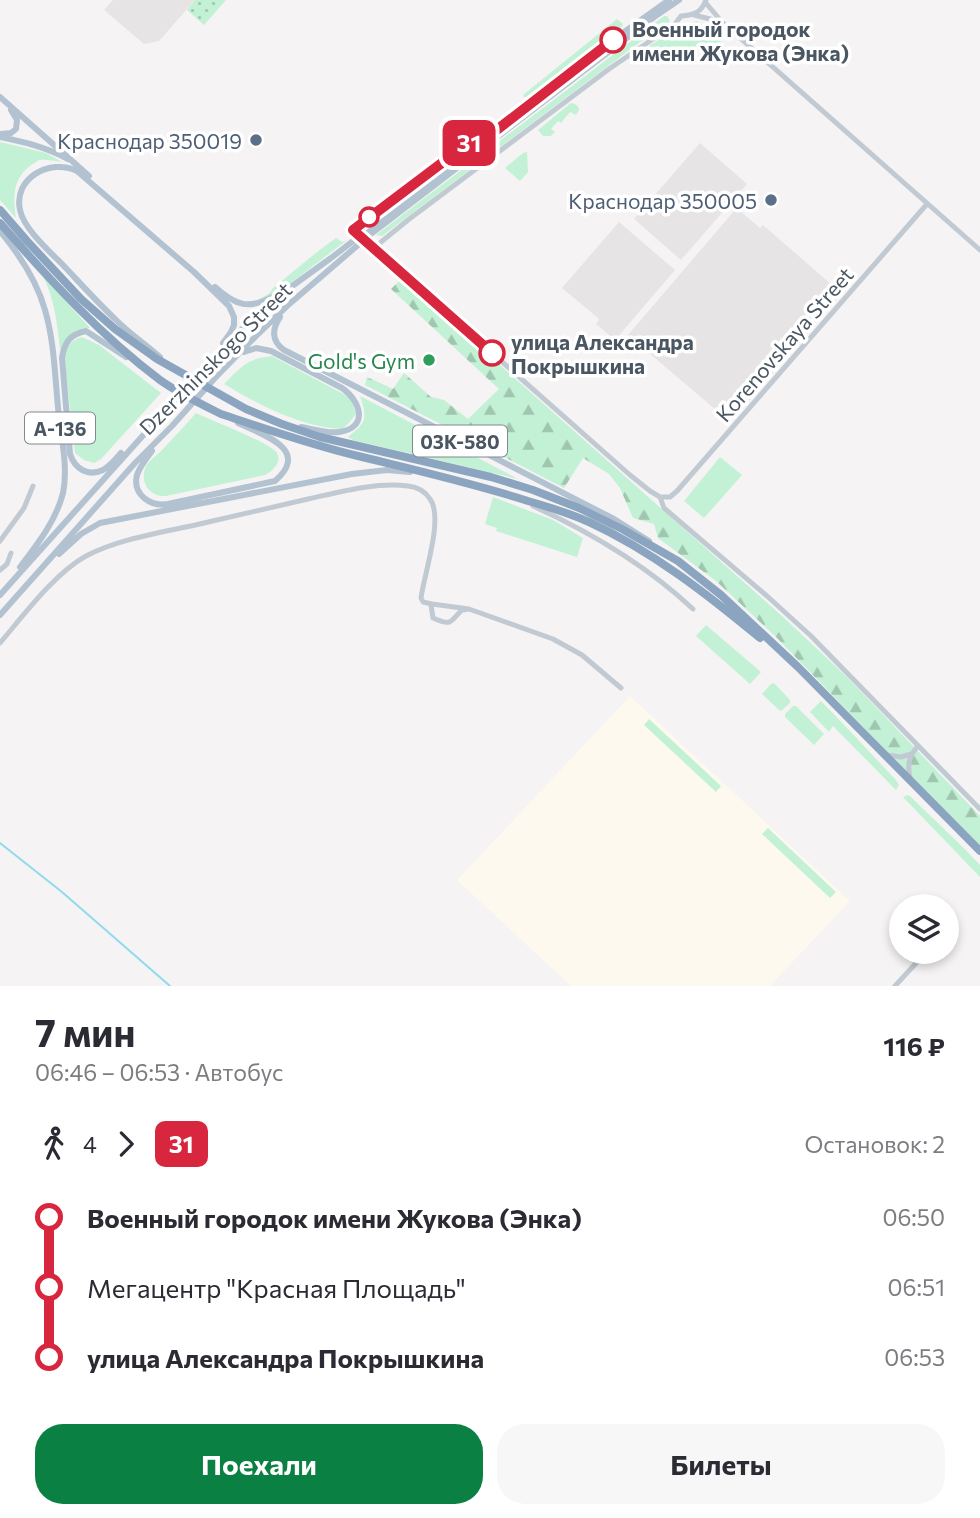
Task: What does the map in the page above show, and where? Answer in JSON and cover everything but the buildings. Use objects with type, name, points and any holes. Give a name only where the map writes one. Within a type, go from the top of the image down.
[{"type":"highway","points":[[0,210],[89,306],[139,347],[224,398],[282,424]]},
{"type":"highway","name":"А-136","points":[[0,223],[101,330],[161,380],[221,414]]},
{"type":"highway","points":[[221,414],[327,449],[430,473]]},
{"type":"highway","name":"03К-580","points":[[282,424],[320,437],[491,477],[557,499],[622,529],[678,561],[721,595],[798,667],[980,853]]},
{"type":"highway","name":"03К-580","points":[[430,473],[505,493],[588,521],[659,561],[766,643],[980,853]]},
{"type":"main road","name":"Dzerzhinskogo Street","points":[[0,615],[135,463],[234,359],[362,237],[621,34],[667,3],[679,0]]},
{"type":"main road","name":"Dzerzhinskogo Street","points":[[0,595],[198,373],[247,324],[288,289],[491,141],[667,3]]},
{"type":"main road","points":[[0,97],[229,299],[246,305],[257,304],[288,289]]},
{"type":"main road","points":[[0,135],[12,133],[17,127],[17,118],[6,103]]},
{"type":"main road","points":[[0,135],[54,152],[86,173]]},
{"type":"main road","points":[[177,371],[115,319],[27,224],[19,201],[26,182],[33,175],[52,166],[63,166],[77,171],[229,306],[234,317],[232,332],[198,373]]},
{"type":"main road","name":"А-136","points":[[0,231],[24,264],[46,312],[64,480],[60,501],[49,526],[0,595]]},
{"type":"main road","name":"03К-580","points":[[287,306],[273,332],[277,344],[284,350],[614,519],[678,561]]},
{"type":"main road","name":"А-136","points":[[161,380],[90,332],[79,332],[70,337],[64,346],[62,358],[70,454],[75,466],[87,472],[105,469],[172,402]]},
{"type":"main road","points":[[234,359],[253,348],[271,351],[349,393],[356,400],[360,413],[357,421],[342,432],[326,432],[282,424]]},
{"type":"main road","points":[[172,426],[138,472],[136,483],[139,492],[150,502],[168,504],[270,482],[280,476],[287,461],[284,447],[221,414]]},
{"type":"main road","points":[[31,579],[76,538],[100,523],[372,471],[430,473]]},
{"type":"street","points":[[694,15],[706,1],[722,22],[980,250]]},
{"type":"street","points":[[667,3],[674,13],[681,16],[694,15],[722,22]]},
{"type":"street","points":[[377,249],[381,242],[408,220],[609,69],[675,24],[681,16]]},
{"type":"street","points":[[467,144],[485,139]]},
{"type":"street","name":"Korenovskaya Street","points":[[660,497],[670,497],[677,491],[927,204]]},
{"type":"street","points":[[353,230],[630,475],[660,497],[664,508],[811,636],[980,809]]},
{"type":"street","points":[[0,541],[24,508],[33,486]]},
{"type":"street","points":[[0,643],[67,569],[99,550],[127,541],[354,488],[408,486],[418,489],[430,498],[435,509],[435,526],[421,598],[423,602],[469,609],[543,635],[571,648],[592,662],[621,688]]},
{"type":"street","points":[[505,493],[582,530],[612,548],[681,597],[693,609]]},
{"type":"street","points":[[0,570],[7,564],[11,553]]},
{"type":"street","points":[[432,604],[433,618],[451,622],[459,612],[469,609]]},
{"type":"street","points":[[913,783],[908,764],[911,754],[918,746]]},
{"type":"street","points":[[884,754],[901,757],[911,754]]},
{"type":"street","points":[[895,986],[915,964]]},
{"type":"shaded area","points":[[113,0],[195,0],[159,41],[144,44],[104,10]]},
{"type":"shaded area","points":[[700,143],[747,184],[681,260],[634,219]]},
{"type":"shaded area","points":[[735,210],[739,210],[760,228],[763,225],[840,292],[730,422],[628,335]]},
{"type":"shaded area","points":[[619,222],[675,270],[615,340],[596,324],[598,318],[562,288]]},
{"type":"shaded area","points":[[630,696],[850,901],[770,986],[571,986],[457,880]]},
{"type":"green space","points":[[195,0],[226,0],[204,25],[187,10]]},
{"type":"green space","points":[[664,16],[670,21],[663,29],[640,42],[382,236],[376,235]]},
{"type":"green space","points":[[617,19],[623,24],[620,30],[606,35],[598,46],[530,99],[525,98],[523,95]]},
{"type":"green space","points":[[697,21],[725,45],[665,50],[658,59],[648,51],[652,44]]},
{"type":"green space","points":[[571,103],[579,108],[576,115],[570,112],[561,123],[558,121],[551,129],[555,132],[551,136],[543,136],[538,130]]},
{"type":"green space","points":[[0,142],[46,153],[62,162],[39,160],[24,171],[15,190],[16,218],[0,200]]},
{"type":"green space","points":[[527,152],[528,172],[520,181],[505,168]]},
{"type":"green space","points":[[336,238],[342,242],[347,240],[275,295],[257,301],[269,293]]},
{"type":"green space","points":[[43,276],[90,328],[80,329],[72,334],[60,350],[53,303]]},
{"type":"green space","points":[[402,278],[847,677],[980,816],[980,847],[776,637],[716,581],[658,538],[654,524],[633,518],[620,488],[609,474],[583,458],[564,488],[365,385],[367,377],[393,389],[404,373],[431,397],[444,400],[468,419],[499,389],[391,289]]},
{"type":"green space","points":[[82,337],[99,345],[161,393],[101,459],[94,463],[75,453],[64,356],[70,344]]},
{"type":"green space","points":[[272,356],[349,397],[356,414],[342,429],[311,424],[266,407],[224,384],[245,364]]},
{"type":"green space","points":[[360,396],[518,479],[353,440],[348,437],[364,420]]},
{"type":"green space","points":[[196,413],[272,449],[278,457],[276,466],[265,475],[166,496],[150,491],[144,478],[146,466]]},
{"type":"green space","points":[[720,457],[742,475],[704,518],[684,501]]},
{"type":"green space","points":[[493,497],[553,520],[583,538],[577,557],[496,531],[497,528],[485,524]]},
{"type":"green space","points":[[706,625],[761,672],[750,684],[696,636]]},
{"type":"green space","points":[[774,683],[790,700],[781,711],[762,694]]},
{"type":"green space","points":[[821,701],[896,780],[899,785],[896,790],[833,726],[829,732],[810,712]]},
{"type":"green space","points":[[793,706],[824,734],[814,745],[785,717]]},
{"type":"green space","points":[[649,719],[721,786],[716,792],[644,725]]},
{"type":"green space","points":[[908,795],[980,865],[980,877],[903,797]]},
{"type":"green space","points":[[768,828],[836,892],[830,898],[762,834]]},
{"type":"waterway","points":[[0,843],[62,892],[170,986]]},
{"type":"bus line","name":"31","points":[[492,353],[353,230],[467,144],[485,139],[613,40]]},
{"type":"place","name":"Военный городок имени Жукова (Энка)","points":[[613,40]]},
{"type":"place","name":"Краснодар 350019","points":[[256,140]]},
{"type":"place","name":"Краснодар 350005","points":[[771,200]]},
{"type":"place","name":"улица Александра Покрышкина","points":[[492,353]]},
{"type":"place","name":"Gold's Gym","points":[[429,360]]}]
